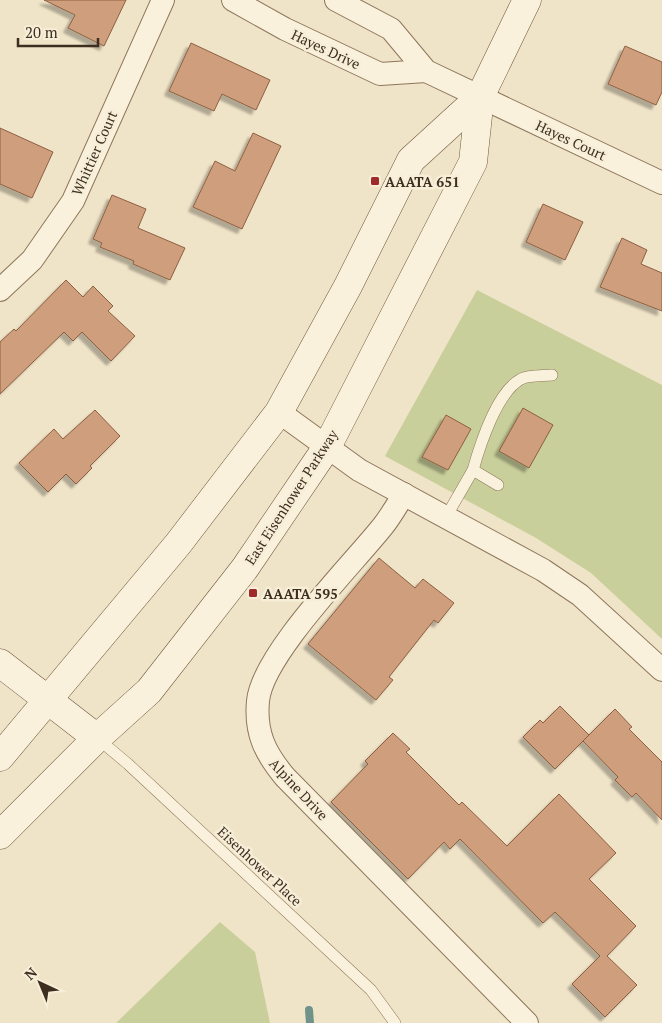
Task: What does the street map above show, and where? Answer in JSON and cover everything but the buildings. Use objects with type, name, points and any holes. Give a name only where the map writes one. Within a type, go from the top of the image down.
[{"type":"main road","name":"East Eisenhower Parkway","points":[[0,835],[97,738],[148,691],[245,568],[327,447],[473,162],[480,96],[527,0]]},
{"type":"main road","name":"East Eisenhower Parkway","points":[[0,757],[178,544],[279,412],[348,286],[412,160],[480,96]]},
{"type":"main road","points":[[0,664],[97,738]]},
{"type":"street","name":"Whittier Court","points":[[0,290],[32,260],[73,201],[163,0]]},
{"type":"street","name":"Hayes Drive","points":[[233,0],[285,29],[380,74],[426,71]]},
{"type":"street","name":"Hayes Drive","points":[[336,0],[391,30],[426,71],[480,96]]},
{"type":"street","name":"Hayes Court","points":[[480,96],[662,183]]},
{"type":"street","points":[[279,412],[364,473],[543,570],[580,595],[662,670]]},
{"type":"street","name":"Alpine Drive","points":[[404,494],[384,524],[287,642],[269,668],[258,699],[258,724],[268,757],[285,777],[527,1023]]},
{"type":"lane","points":[[446,517],[473,470],[479,447],[507,390],[522,378],[552,375]]},
{"type":"lane","points":[[473,470],[498,485]]},
{"type":"lane","name":"Eisenhower Place","points":[[97,738],[135,771],[370,990],[395,1023]]},
{"type":"green space","points":[[477,290],[662,385],[662,639],[591,573],[536,538],[385,456]]},
{"type":"green space","points":[[220,922],[255,952],[270,1023],[116,1023]]},
{"type":"waterway","points":[[309,1010],[310,1023]]},
{"type":"place","name":"AAATA 651","points":[[375,181]]},
{"type":"place","name":"AAATA 595","points":[[253,593]]}]
